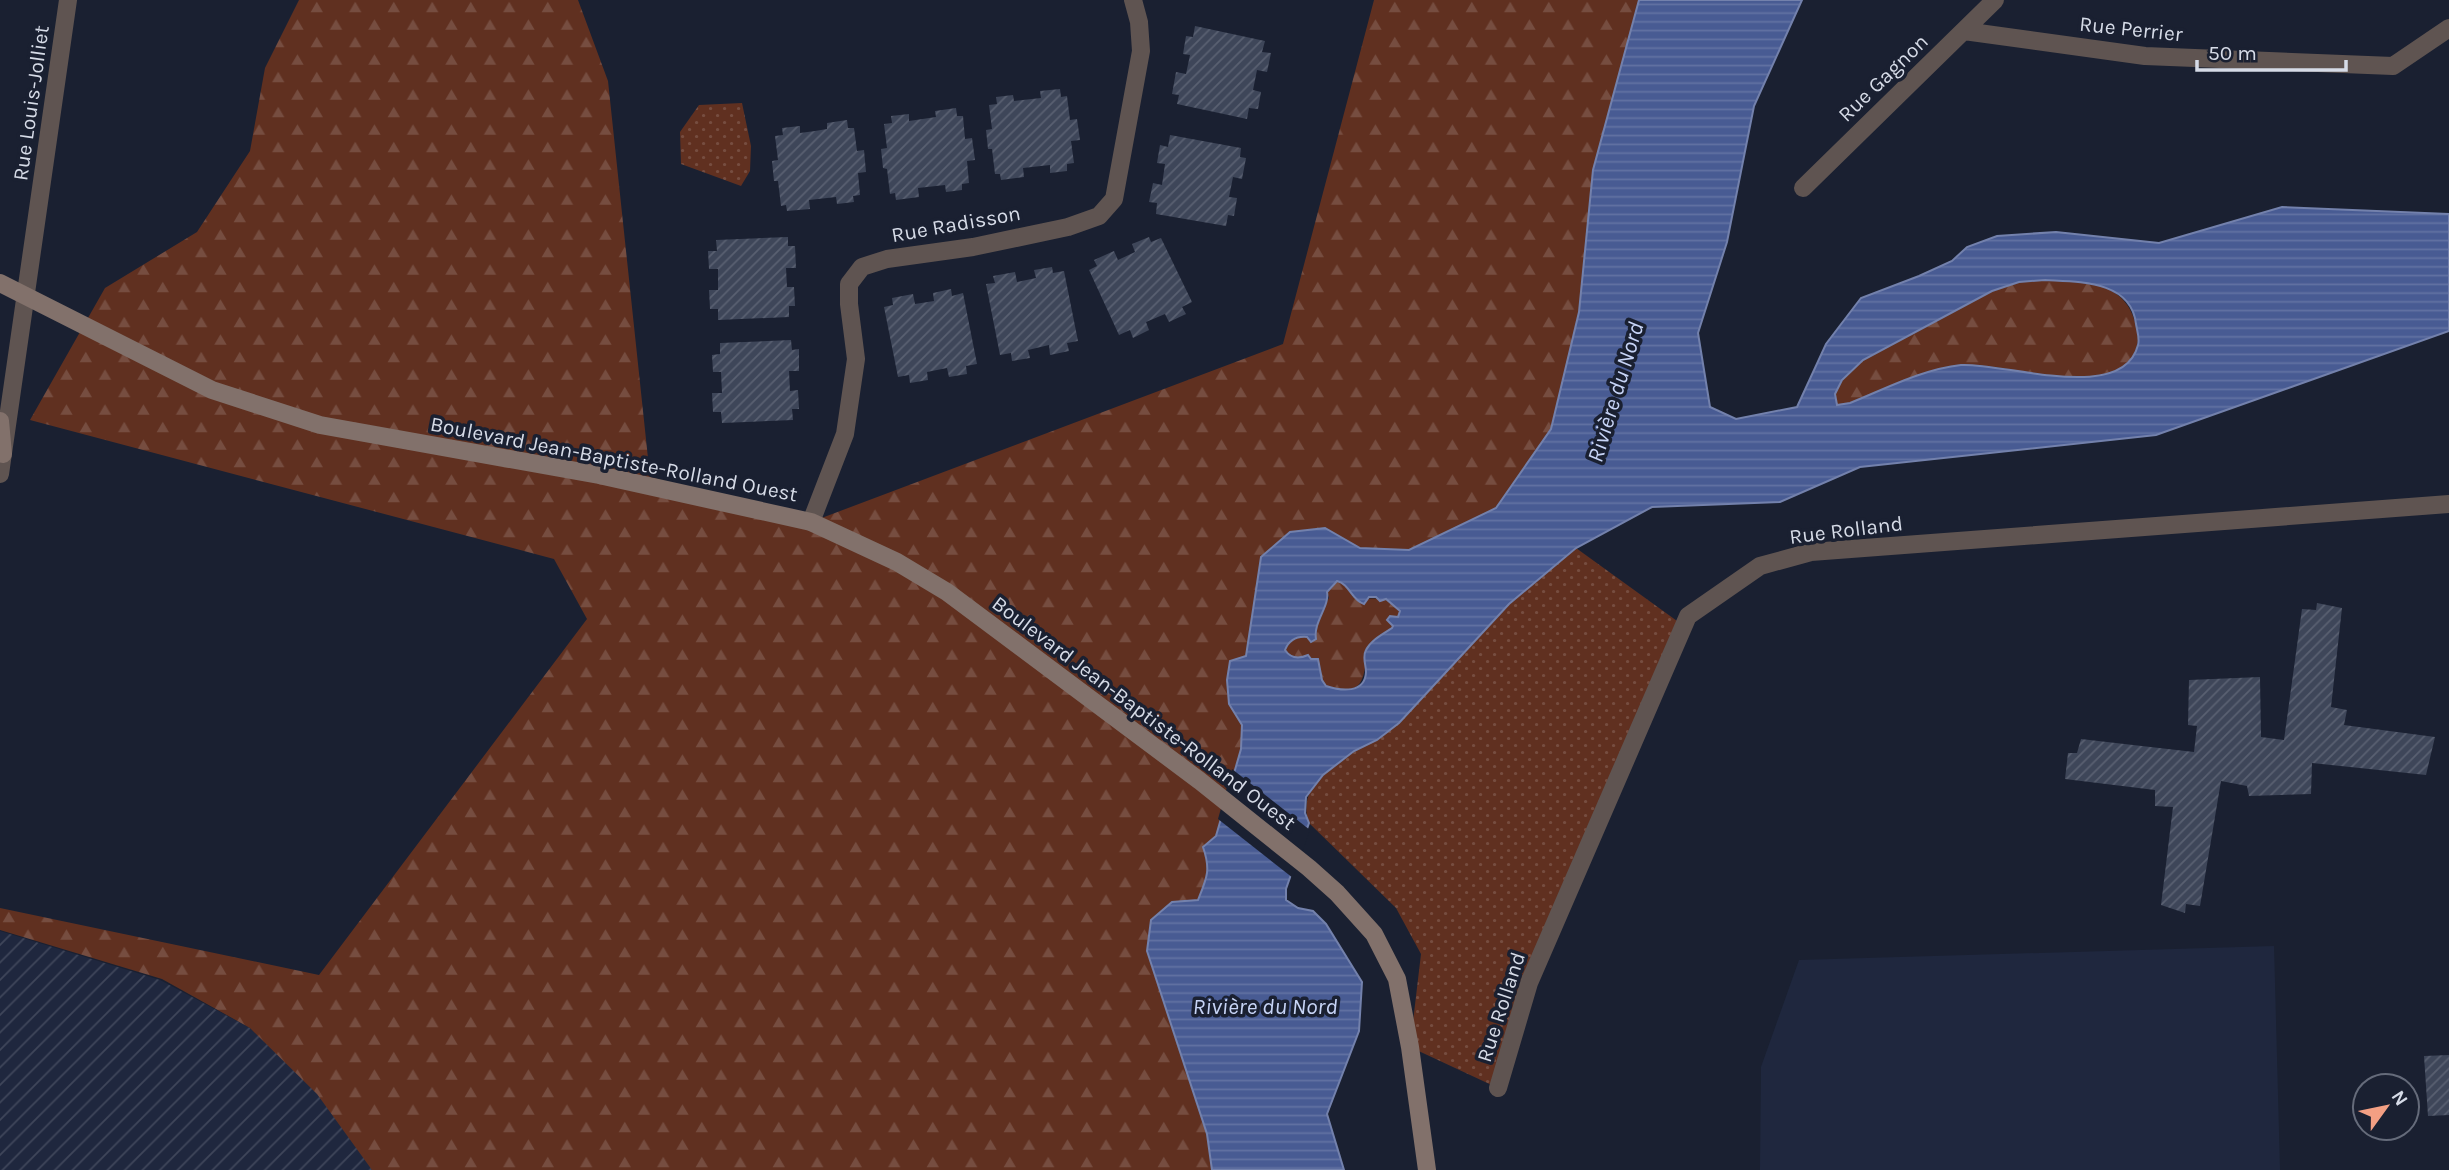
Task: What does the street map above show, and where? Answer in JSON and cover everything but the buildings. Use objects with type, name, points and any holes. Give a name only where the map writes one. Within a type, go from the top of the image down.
[{"type":"street","name":"Rue Louis-Jolliet","points":[[0,474],[68,0]]},
{"type":"street","name":"Rue Radisson","points":[[811,522],[845,433],[856,359],[849,284],[862,267],[887,259],[983,245],[1068,227],[1098,216],[1114,199],[1141,51],[1139,22],[1133,0]]},
{"type":"street","name":"Rue Gagnon","points":[[1803,188],[1995,0]]},
{"type":"street","name":"Rue Perrier","points":[[1964,31],[2145,56],[2393,66],[2449,28]]},
{"type":"street","name":"Boulevard Jean-Baptiste-Rolland Ouest","points":[[0,283],[212,390],[320,425],[599,475],[811,522],[897,562],[947,592],[1200,781],[1309,868],[1337,893],[1374,934],[1397,979],[1410,1047],[1427,1170]]},
{"type":"street","points":[[0,421],[3,454]]},
{"type":"street","name":"Rue Rolland","points":[[1499,1088],[1529,983],[1688,616],[1760,566],[1811,552],[2449,504]]},
{"type":"shaded area","points":[[0,931],[160,980],[250,1028],[321,1095],[376,1170],[0,1170]]},
{"type":"shaded area","points":[[2274,946],[2280,1170],[1760,1170],[1761,1067],[1799,960]]},
{"type":"green space","points":[[299,0],[578,0],[608,81],[650,477],[811,522],[1283,344],[1374,0],[1639,0],[1593,170],[1579,312],[1551,429],[1496,508],[1409,550],[1360,548],[1325,528],[1261,557],[1246,656],[1230,661],[1227,680],[1229,704],[1242,725],[1241,749],[1216,836],[1203,847],[1207,862],[1206,880],[1198,900],[1172,902],[1147,951],[1207,1134],[1212,1170],[372,1170],[317,1094],[250,1028],[162,979],[0,930],[0,908],[319,975],[587,619],[554,559],[30,420],[105,288],[197,232],[250,151],[265,68]]},
{"type":"green space","points":[[742,103],[751,146],[750,171],[741,186],[681,164],[680,132],[699,105]]},
{"type":"green space","points":[[2045,280],[2092,284],[2117,294],[2134,317],[2138,335],[2136,349],[2129,361],[2107,374],[2088,377],[1959,366],[1837,406],[1835,394],[1842,380],[1863,360],[1992,291],[2019,282]]},
{"type":"green space","points":[[1576,548],[1684,626],[1529,983],[1498,1088],[1410,1047],[1421,954],[1396,908],[1309,823],[1306,808],[1309,795],[1326,772],[1377,740],[1509,604]]},
{"type":"green space","points":[[1336,581],[1345,584],[1353,597],[1384,600],[1401,611],[1398,617],[1387,620],[1392,628],[1367,648],[1360,684],[1348,690],[1326,686],[1322,680],[1318,659],[1293,657],[1285,650],[1292,640],[1315,632],[1323,606],[1329,598],[1327,591]]},
{"type":"water","name":"Rivière du Nord","points":[[1639,0],[1802,0],[1754,106],[1727,242],[1698,333],[1710,407],[1736,419],[1797,407],[1826,344],[1861,298],[1952,261],[1967,247],[1997,236],[2056,232],[2159,243],[2282,207],[2449,214],[2449,331],[2156,435],[1860,467],[1780,502],[1652,507],[1576,548],[1509,604],[1399,723],[1377,740],[1354,751],[1323,775],[1306,797],[1305,813],[1309,823],[1286,889],[1286,900],[1298,908],[1313,911],[1326,924],[1362,982],[1359,1031],[1327,1114],[1344,1170],[1212,1170],[1207,1134],[1147,951],[1151,920],[1172,902],[1198,900],[1206,880],[1207,862],[1203,847],[1216,836],[1241,749],[1242,725],[1229,704],[1227,680],[1230,661],[1246,656],[1261,557],[1290,532],[1325,528],[1360,548],[1409,550],[1496,508],[1551,429],[1579,312],[1593,170]],"holes":[[[2045,280],[2101,286],[2124,299],[2132,310],[2139,340],[2128,363],[2110,373],[2086,377],[1980,366],[1947,367],[1918,375],[1850,403],[1837,405],[1835,394],[1842,380],[1863,360],[1992,291],[2019,282]],[[1337,581],[1345,585],[1356,599],[1364,604],[1369,597],[1376,597],[1380,601],[1386,599],[1400,611],[1398,617],[1390,616],[1387,620],[1392,628],[1368,646],[1364,655],[1365,679],[1351,689],[1326,686],[1322,680],[1318,659],[1311,659],[1308,655],[1295,657],[1285,650],[1296,638],[1307,637],[1311,642],[1316,639],[1327,592]]]},
{"type":"pier","points":[[1232,769],[1310,830],[1293,878],[1218,819]]}]
